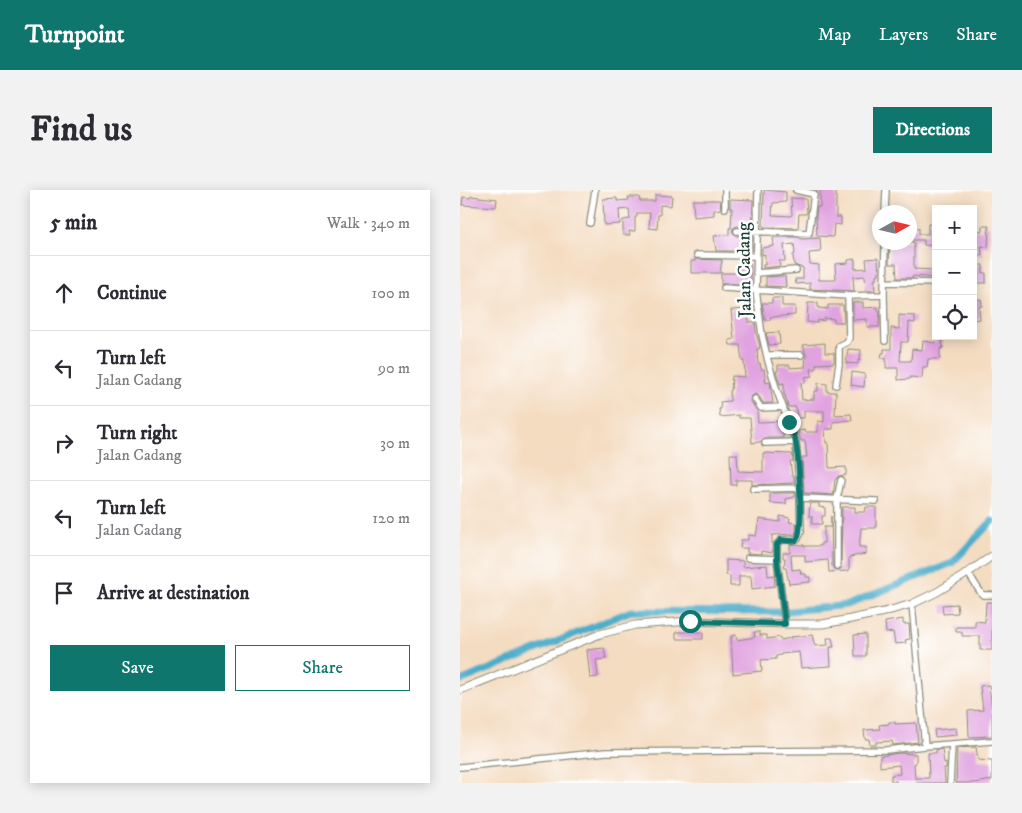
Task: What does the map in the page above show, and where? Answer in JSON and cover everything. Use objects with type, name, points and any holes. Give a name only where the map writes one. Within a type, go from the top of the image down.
[{"type":"street","points":[[590,223],[595,190]]},
{"type":"street","points":[[724,190],[725,208]]},
{"type":"street","name":"Jalan Cadang","points":[[758,190],[756,290],[762,335],[777,391],[796,442],[800,488],[800,531],[798,539],[779,541],[777,559]]},
{"type":"street","points":[[737,232],[805,234],[809,232],[814,194],[796,190]]},
{"type":"street","points":[[885,205],[886,190]]},
{"type":"street","points":[[885,250],[885,341]]},
{"type":"street","points":[[697,255],[756,256]]},
{"type":"street","points":[[756,273],[796,270]]},
{"type":"street","points":[[885,282],[932,283]]},
{"type":"street","points":[[724,288],[848,296],[884,295]]},
{"type":"street","points":[[836,385],[839,346],[847,342],[849,338],[848,296]]},
{"type":"street","points":[[766,355],[801,355]]},
{"type":"street","points":[[755,400],[761,408],[783,407]]},
{"type":"street","points":[[765,443],[796,442]]},
{"type":"street","points":[[837,566],[837,499],[841,480]]},
{"type":"street","points":[[753,489],[800,488]]},
{"type":"street","points":[[800,498],[876,501]]},
{"type":"street","points":[[460,690],[600,634],[635,626],[690,621],[785,621],[822,624],[912,604],[937,592],[992,556]]},
{"type":"street","points":[[748,558],[777,559],[785,621]]},
{"type":"street","points":[[968,573],[983,595],[992,595]]},
{"type":"street","points":[[912,604],[925,746]]},
{"type":"street","points":[[460,767],[606,752],[886,750],[992,740]]},
{"type":"street","points":[[950,783],[952,744]]},
{"type":"building","points":[[764,190],[786,192],[786,202],[773,203],[772,215],[790,216],[792,215],[791,198],[806,199],[807,212],[806,214],[799,214],[798,228],[763,227]]},
{"type":"building","points":[[820,190],[836,190],[836,217],[841,217],[841,225],[834,224],[833,237],[817,236],[816,216],[817,207],[820,207]]},
{"type":"building","points":[[655,195],[672,196],[671,206],[660,205],[657,229],[649,228],[650,213],[637,213],[637,217],[635,217],[635,231],[629,231],[630,235],[623,235],[623,220],[630,219],[629,209],[619,210],[620,224],[604,225],[603,199],[617,198],[617,201],[629,200],[628,197],[639,197],[640,201],[655,201]]},
{"type":"building","points":[[471,196],[497,199],[496,207],[462,205],[463,197],[470,198]]},
{"type":"building","points":[[730,199],[753,200],[752,227],[737,226],[732,231],[736,236],[752,236],[752,251],[716,251],[714,236],[729,235],[729,228],[731,228],[732,208],[730,208]]},
{"type":"building","points":[[693,200],[720,200],[721,209],[714,210],[714,215],[694,217]]},
{"type":"building","points":[[928,224],[932,224],[932,246],[924,245],[924,240],[917,240],[917,228],[919,228],[919,234],[928,234]]},
{"type":"building","points":[[982,226],[989,226],[988,247],[981,246],[982,255],[977,255],[977,230],[982,231]]},
{"type":"building","points":[[773,237],[820,238],[821,252],[809,253],[810,264],[819,265],[819,280],[836,280],[835,264],[848,263],[848,260],[855,259],[855,269],[867,268],[866,259],[878,258],[879,274],[876,275],[876,280],[874,280],[875,291],[866,291],[865,276],[853,277],[854,291],[810,289],[810,283],[796,284],[795,279],[803,279],[803,268],[794,265],[794,244],[784,245],[785,261],[779,261],[780,266],[763,268],[763,265],[765,265],[765,254],[762,255],[762,248],[774,246]]},
{"type":"building","points":[[890,250],[914,250],[914,269],[932,270],[932,278],[913,276],[913,278],[897,278],[896,264],[889,264]]},
{"type":"building","points":[[695,259],[722,260],[720,273],[691,273],[691,261],[695,261]]},
{"type":"building","points":[[740,263],[750,264],[751,285],[724,283],[721,285],[721,273],[740,273]]},
{"type":"building","points":[[977,265],[983,265],[983,273],[986,273],[986,283],[977,283]]},
{"type":"building","points":[[785,276],[786,287],[766,286],[766,277]]},
{"type":"building","points":[[772,298],[782,298],[782,306],[795,306],[795,315],[770,317],[770,320],[765,320],[762,303],[772,303]]},
{"type":"building","points":[[981,299],[982,306],[979,306],[980,319],[977,319],[977,300]]},
{"type":"building","points":[[853,302],[863,302],[863,308],[878,307],[878,311],[880,311],[879,327],[867,327],[867,319],[853,320]]},
{"type":"building","points":[[808,303],[818,303],[818,308],[828,309],[828,305],[843,305],[844,322],[834,322],[834,319],[824,318],[824,321],[818,320],[817,323],[807,322]]},
{"type":"building","points":[[748,309],[749,322],[755,322],[760,346],[757,349],[758,364],[760,363],[761,369],[764,369],[766,383],[770,382],[773,403],[763,403],[759,396],[755,394],[750,400],[757,411],[758,422],[783,421],[785,426],[783,427],[783,438],[764,438],[760,442],[752,443],[750,418],[739,418],[739,415],[720,417],[719,409],[721,409],[720,402],[730,401],[732,376],[745,377],[740,345],[730,345],[729,340],[734,339],[731,310]]},
{"type":"building","points":[[899,315],[915,316],[915,323],[909,322],[908,342],[901,342],[900,361],[911,361],[912,349],[922,350],[923,341],[936,343],[936,340],[942,340],[943,348],[940,349],[940,359],[928,359],[927,367],[923,367],[922,378],[910,377],[910,379],[898,380],[898,368],[886,368],[886,358],[881,358],[884,349],[891,349],[891,328],[899,329]]},
{"type":"building","points":[[779,332],[780,344],[769,345],[766,333]]},
{"type":"building","points":[[825,343],[825,353],[834,353],[834,363],[816,364],[816,369],[811,369],[812,376],[805,377],[805,383],[801,383],[802,400],[814,399],[814,391],[818,391],[818,383],[827,384],[827,392],[836,392],[835,415],[851,414],[852,420],[833,422],[833,429],[825,429],[826,443],[828,443],[829,468],[846,467],[846,475],[839,476],[835,480],[833,495],[804,493],[802,457],[807,457],[805,441],[801,441],[798,431],[818,432],[818,421],[824,422],[824,411],[804,411],[804,418],[797,418],[796,407],[788,407],[784,395],[784,383],[780,384],[776,371],[778,371],[778,365],[790,365],[790,368],[805,367],[806,355],[803,345]]},
{"type":"building","points":[[848,349],[861,350],[858,364],[846,363]]},
{"type":"building","points":[[852,372],[865,374],[864,387],[851,385]]},
{"type":"building","points":[[763,453],[792,454],[793,461],[790,461],[794,483],[752,485],[752,480],[736,480],[736,485],[731,485],[730,454],[737,454],[738,471],[763,472]]},
{"type":"building","points":[[770,493],[795,493],[795,497],[786,499],[786,504],[770,503]]},
{"type":"building","points":[[810,503],[819,503],[819,507],[825,508],[822,524],[812,524],[812,516],[809,516]]},
{"type":"building","points":[[842,507],[855,507],[855,512],[865,512],[866,507],[876,507],[876,528],[861,528],[859,547],[866,547],[866,554],[849,557],[849,571],[829,572],[828,560],[805,562],[805,555],[791,555],[792,570],[800,569],[801,574],[806,574],[806,577],[810,577],[810,582],[789,584],[786,568],[784,568],[785,558],[783,558],[783,553],[790,553],[790,544],[821,546],[821,543],[824,543],[824,527],[831,527],[831,516],[832,566],[835,570],[841,569]]},
{"type":"building","points":[[780,516],[790,518],[789,522],[796,523],[796,530],[795,534],[772,535],[772,553],[761,551],[761,554],[747,553],[747,548],[740,548],[741,540],[748,540],[748,535],[756,536],[759,519],[780,522]]},
{"type":"building","points":[[726,560],[743,561],[743,567],[767,565],[768,576],[774,575],[775,586],[752,589],[751,576],[739,576],[739,586],[730,586],[730,576],[726,575]]},
{"type":"building","points":[[986,602],[992,602],[992,650],[980,650],[980,636],[962,636],[962,632],[956,632],[956,627],[975,627],[975,621],[985,622]]},
{"type":"building","points":[[957,604],[958,613],[943,614],[942,605]]},
{"type":"building","points":[[903,619],[903,624],[909,624],[910,639],[905,640],[906,643],[895,644],[893,632],[886,633],[885,622]]},
{"type":"building","points":[[676,632],[703,632],[703,639],[676,639]]},
{"type":"building","points":[[754,632],[760,632],[760,635],[767,635],[767,639],[780,637],[780,640],[812,635],[815,646],[828,645],[827,638],[832,638],[834,647],[830,647],[831,666],[801,668],[799,652],[781,654],[776,656],[776,659],[761,660],[762,671],[733,674],[731,636],[736,635],[737,640],[755,637]]},
{"type":"building","points":[[866,634],[866,656],[855,656],[854,635]]},
{"type":"building","points":[[604,648],[606,659],[596,660],[598,677],[590,678],[587,650]]},
{"type":"building","points":[[989,685],[992,709],[992,736],[969,737],[968,711],[983,710],[980,686]]},
{"type":"building","points":[[889,722],[895,722],[895,724],[916,723],[918,742],[893,745],[892,741],[876,742],[876,745],[870,745],[869,739],[865,739],[864,730],[880,729],[879,725],[889,724]]},
{"type":"building","points":[[956,728],[957,735],[935,737],[934,730]]},
{"type":"building","points":[[976,747],[978,760],[992,761],[992,780],[975,783],[956,783],[957,748]]},
{"type":"building","points":[[942,749],[944,763],[946,763],[946,768],[944,768],[945,783],[896,783],[896,781],[891,781],[891,775],[900,774],[899,765],[880,767],[880,756],[899,753],[916,754],[916,763],[914,764],[915,778],[929,778],[928,753],[936,753],[936,750]]},
{"type":"waterway","points":[[460,681],[631,611],[781,612],[847,605],[952,563],[992,521]]},
{"type":"route","points":[[690,621],[785,624],[777,544],[781,540],[798,539],[800,531],[800,488],[796,442],[789,422]]}]
